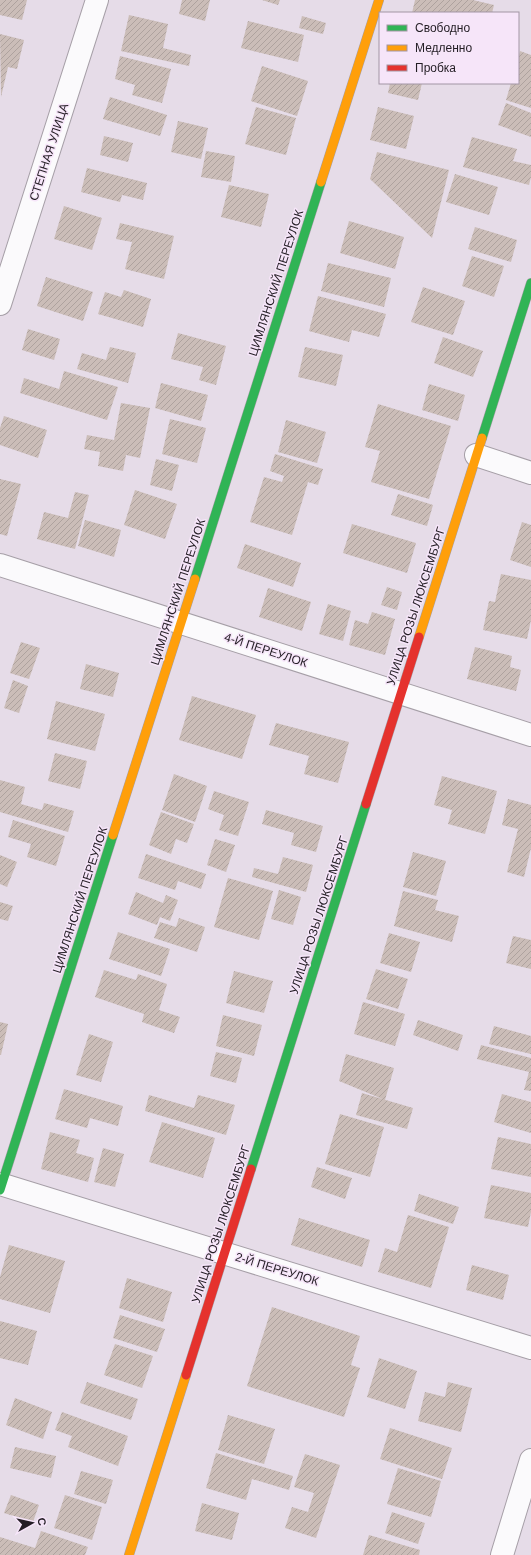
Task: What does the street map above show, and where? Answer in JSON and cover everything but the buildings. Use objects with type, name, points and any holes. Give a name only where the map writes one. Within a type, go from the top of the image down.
[{"type":"street","name":"СТЕПНАЯ УЛИЦА","points":[[0,304],[98,0]]},
{"type":"street","name":"ЦИМЛЯНСКИЙ ПЕРЕУЛОК","points":[[1,1186],[379,0]]},
{"type":"street","name":"УЛИЦА РОЗЫ ЛЮКСЕМБУРГ","points":[[129,1555],[531,283]]},
{"type":"street","points":[[476,455],[531,473]]},
{"type":"street","name":"4-Й ПЕРЕУЛОК","points":[[0,565],[531,735]]},
{"type":"street","name":"2-Й ПЕРЕУЛОК","points":[[1,1186],[531,1348]]},
{"type":"street","points":[[502,1555],[531,1460]]},
{"type":"traffic: fast","points":[[195,579],[321,182]]},
{"type":"traffic: fast","points":[[482,438],[531,283]]},
{"type":"traffic: fast","points":[[251,1169],[366,804]]},
{"type":"traffic: fast","points":[[0,1190],[113,835]]},
{"type":"traffic: slow","points":[[321,182],[379,0]]},
{"type":"traffic: slow","points":[[419,637],[482,438]]},
{"type":"traffic: slow","points":[[113,835],[195,579]]},
{"type":"traffic: slow","points":[[129,1555],[186,1375]]},
{"type":"traffic: jam","points":[[366,804],[419,637]]},
{"type":"traffic: jam","points":[[186,1375],[251,1169]]}]
